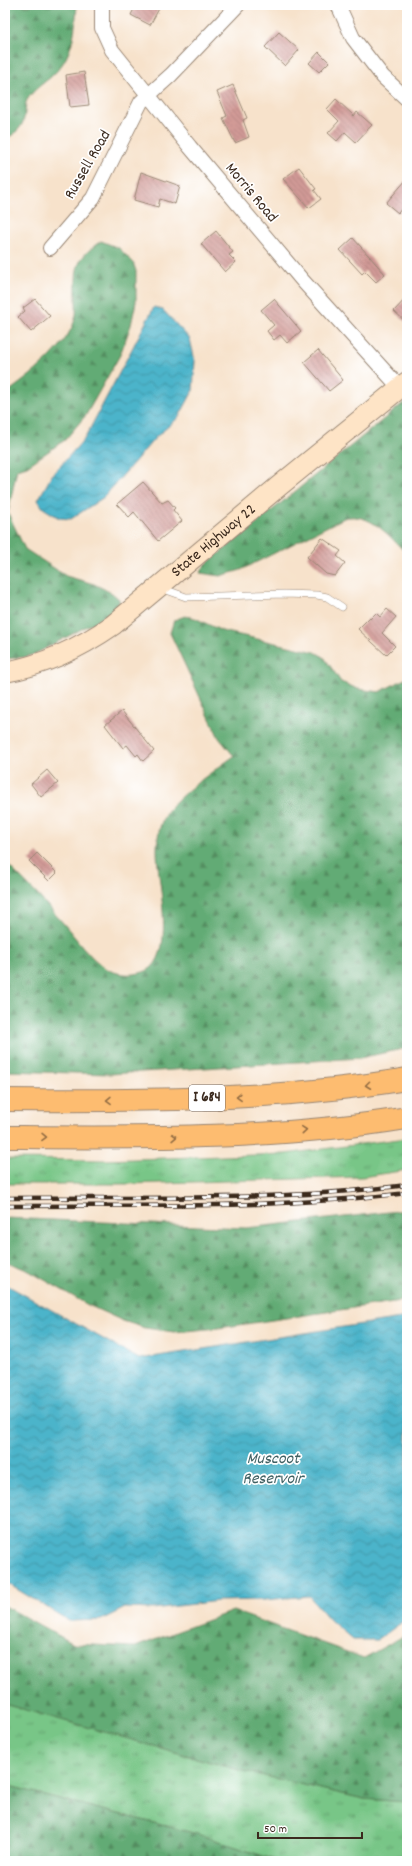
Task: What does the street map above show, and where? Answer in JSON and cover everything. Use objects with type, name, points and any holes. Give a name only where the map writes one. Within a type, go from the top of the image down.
[{"type":"highway","name":"I 684","points":[[5,1100],[170,1099],[246,1096],[321,1091],[407,1079]]},
{"type":"highway","points":[[5,1137],[171,1138],[248,1135],[326,1128],[407,1118]]},
{"type":"main road","name":"State Highway 22","points":[[5,672],[50,661],[77,648],[113,625],[279,486],[403,385]]},
{"type":"street","name":"Morris Road","points":[[102,5],[102,28],[112,50],[190,147],[302,280],[403,385]]},
{"type":"street","name":"Russell Road","points":[[50,248],[93,198],[141,102],[150,96],[238,5]]},
{"type":"street","points":[[338,5],[353,38],[383,77],[407,99]]},
{"type":"lane","points":[[159,588],[186,597],[284,594],[317,595],[327,597],[342,607]]},
{"type":"green space","points":[[11,5],[77,5],[72,40],[67,57],[56,72],[30,95],[26,101],[23,122],[16,132],[5,140],[5,10]]},
{"type":"green space","points":[[101,241],[119,248],[133,262],[136,271],[136,302],[131,325],[120,355],[86,415],[65,440],[27,466],[17,469],[8,513],[25,549],[66,576],[94,584],[112,593],[119,599],[119,609],[35,654],[25,657],[5,659],[5,394],[46,361],[56,351],[71,330],[76,317],[76,281],[78,266],[85,254]]},
{"type":"green space","points":[[407,400],[407,554],[379,527],[362,518],[353,517],[344,518],[241,570],[220,576],[200,573],[205,565]]},
{"type":"green space","points":[[185,616],[195,618],[222,631],[315,652],[324,657],[341,682],[358,689],[379,692],[407,678],[407,1048],[360,1058],[110,1074],[5,1071],[5,862],[50,908],[88,953],[105,968],[123,974],[138,973],[151,968],[158,958],[162,945],[163,929],[163,912],[157,850],[161,824],[165,815],[178,799],[234,756],[219,738],[170,633],[174,620]]},
{"type":"green space","points":[[407,1138],[407,1170],[362,1177],[127,1184],[5,1184],[5,1159],[104,1160],[285,1154]]},
{"type":"green space","points":[[407,1210],[407,1300],[219,1328],[174,1332],[145,1328],[123,1321],[88,1305],[29,1271],[5,1261],[5,1218],[246,1228]]},
{"type":"green space","points":[[5,1606],[74,1644],[135,1647],[233,1611],[364,1658],[407,1634],[407,1802],[364,1799],[239,1770],[5,1704]]},
{"type":"green space","points":[[5,1704],[239,1770],[364,1799],[407,1802],[407,1861],[278,1861],[197,1834],[5,1785]]},
{"type":"green space","points":[[5,1785],[197,1834],[278,1861],[5,1861]]},
{"type":"water","points":[[154,307],[163,310],[190,339],[195,361],[193,391],[179,417],[156,437],[104,497],[71,519],[59,518],[43,508],[38,500],[52,475],[85,438]]},
{"type":"water","name":"Muscoot Reservoir","points":[[5,1284],[139,1359],[407,1317],[407,1616],[401,1623],[377,1640],[353,1640],[330,1620],[309,1596],[264,1600],[218,1601],[153,1609],[125,1608],[101,1620],[69,1621],[5,1582]]},
{"type":"building","points":[[136,5],[161,5],[150,25],[131,15]]},
{"type":"building","points":[[279,32],[299,50],[285,66],[265,47]]},
{"type":"building","points":[[319,52],[329,62],[319,72],[309,63]]},
{"type":"building","points":[[84,72],[89,105],[70,107],[66,75]]},
{"type":"building","points":[[233,85],[247,118],[243,120],[249,137],[235,143],[223,118],[227,116],[217,92]]},
{"type":"building","points":[[336,99],[354,116],[357,112],[372,125],[356,142],[345,132],[337,141],[328,133],[339,121],[327,109]]},
{"type":"building","points":[[299,167],[316,189],[314,190],[321,199],[309,208],[283,179]]},
{"type":"building","points":[[141,172],[180,186],[175,204],[160,199],[158,207],[134,200]]},
{"type":"building","points":[[407,179],[407,202],[398,213],[386,203]]},
{"type":"building","points":[[216,231],[233,252],[229,255],[236,262],[225,272],[201,244]]},
{"type":"building","points":[[353,238],[385,274],[376,282],[365,271],[362,274],[340,250]]},
{"type":"building","points":[[407,297],[407,323],[394,311]]},
{"type":"building","points":[[35,299],[50,316],[31,332],[18,317],[25,311],[23,308]]},
{"type":"building","points":[[274,299],[301,331],[287,343],[280,335],[274,340],[267,331],[274,325],[261,310]]},
{"type":"building","points":[[318,350],[343,380],[329,391],[304,362]]},
{"type":"building","points":[[143,482],[162,503],[168,500],[175,508],[173,510],[182,521],[158,541],[134,512],[129,517],[117,504]]},
{"type":"building","points":[[322,538],[341,551],[337,556],[345,563],[335,576],[326,574],[307,557]]},
{"type":"building","points":[[387,609],[396,617],[382,633],[395,646],[386,655],[358,629],[376,613],[380,617]]},
{"type":"building","points":[[122,711],[154,751],[143,761],[138,754],[136,756],[127,745],[123,748],[105,725]]},
{"type":"building","points":[[47,770],[58,783],[41,797],[31,784]]},
{"type":"building","points":[[37,853],[57,873],[49,881],[29,861]]},
{"type":"railway","points":[[5,1198],[206,1198],[307,1194],[407,1185]]},
{"type":"railway","points":[[5,1206],[257,1204],[307,1202],[407,1193]]}]
